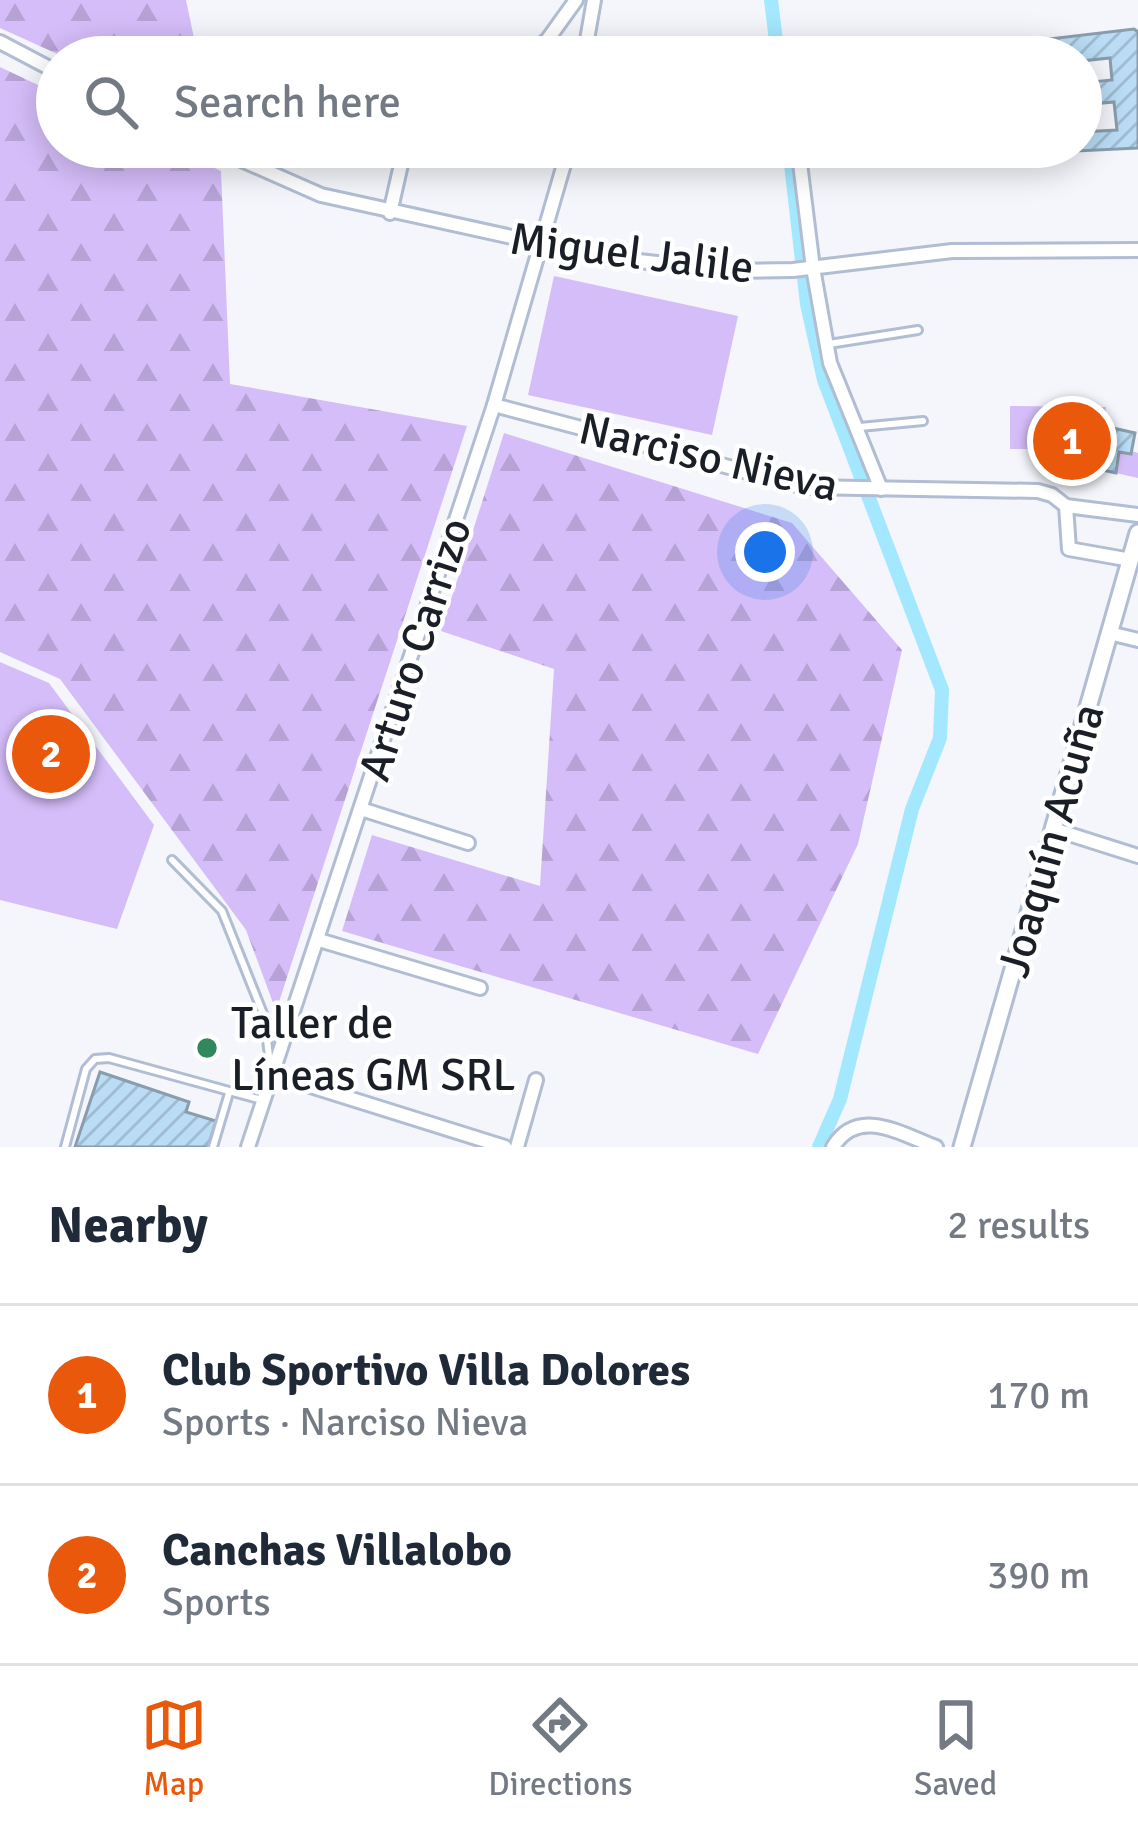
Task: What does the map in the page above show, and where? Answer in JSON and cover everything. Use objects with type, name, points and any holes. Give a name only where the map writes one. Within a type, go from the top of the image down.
[{"type":"street","points":[[550,36],[576,0]]},
{"type":"street","points":[[588,36],[594,0]]},
{"type":"street","points":[[0,43],[36,61]]},
{"type":"street","name":"Miguel Jalile","points":[[260,168],[321,195],[390,213],[603,257],[728,271],[793,270],[952,251],[1138,250]]},
{"type":"street","points":[[390,213],[400,168]]},
{"type":"street","name":"Arturo Carrizo","points":[[248,1147],[494,405],[563,168]]},
{"type":"street","points":[[801,168],[825,344],[881,489]]},
{"type":"street","name":"Narciso Nieva","points":[[494,405],[805,487],[1038,490],[1066,506],[1138,514]]},
{"type":"street","points":[[1066,506],[1069,549],[1130,560]]},
{"type":"street","name":"Joaquín Acuña","points":[[962,1147],[1138,533]]},
{"type":"street","points":[[1109,633],[1138,640]]},
{"type":"street","points":[[361,808],[468,843]]},
{"type":"street","points":[[1053,829],[1138,856]]},
{"type":"street","points":[[319,940],[480,988]]},
{"type":"street","points":[[272,1074],[505,1147]]},
{"type":"street","points":[[517,1147],[536,1080]]},
{"type":"street","points":[[833,1147],[845,1130],[868,1124],[936,1147]]},
{"type":"lane","points":[[825,344],[918,330]]},
{"type":"lane","points":[[856,427],[923,421]]},
{"type":"lane","points":[[172,860],[222,911],[264,1016],[272,1074]]},
{"type":"lane","points":[[65,1147],[86,1069],[95,1059],[109,1058],[262,1100]]},
{"type":"lane","points":[[213,1147],[230,1091]]},
{"type":"green space","points":[[0,0],[186,0],[194,36],[36,36],[36,44],[0,28]]},
{"type":"green space","points":[[0,67],[36,84],[36,168],[221,171],[230,384],[467,426],[276,1011],[246,930],[60,679],[0,652]]},
{"type":"green space","points":[[554,276],[738,316],[712,435],[528,395]]},
{"type":"green space","points":[[1010,406],[1106,407],[1104,426],[1135,433],[1132,451],[1138,453],[1138,478],[1098,469],[1099,456],[1010,449]]},
{"type":"green space","points":[[504,433],[792,523],[902,650],[858,844],[758,1054],[342,931],[372,835],[540,886],[554,669],[441,631]]},
{"type":"green space","points":[[0,662],[49,683],[154,825],[117,929],[0,900]]},
{"type":"building","points":[[1138,32],[1138,148],[1102,150],[1102,131],[1117,130],[1114,102],[1102,103],[1102,81],[1112,80],[1110,58],[1102,59],[1102,36],[1074,36]]},
{"type":"building","points":[[1104,426],[1135,433],[1131,454],[1119,452],[1116,473],[1098,469]]},
{"type":"building","points":[[100,1072],[189,1102],[186,1112],[216,1121],[208,1147],[75,1147]]},
{"type":"waterway","points":[[771,0],[775,36]]},
{"type":"waterway","points":[[791,168],[807,304],[824,380],[942,690],[940,738],[912,809],[840,1099],[819,1147]]},
{"type":"place","name":"Club Sportivo Villa Dolores","points":[[1072,441]]},
{"type":"place","name":"Canchas Villalobo","points":[[51,754]]},
{"type":"place","name":"Taller de Líneas GM SRL","points":[[207,1048]]}]
